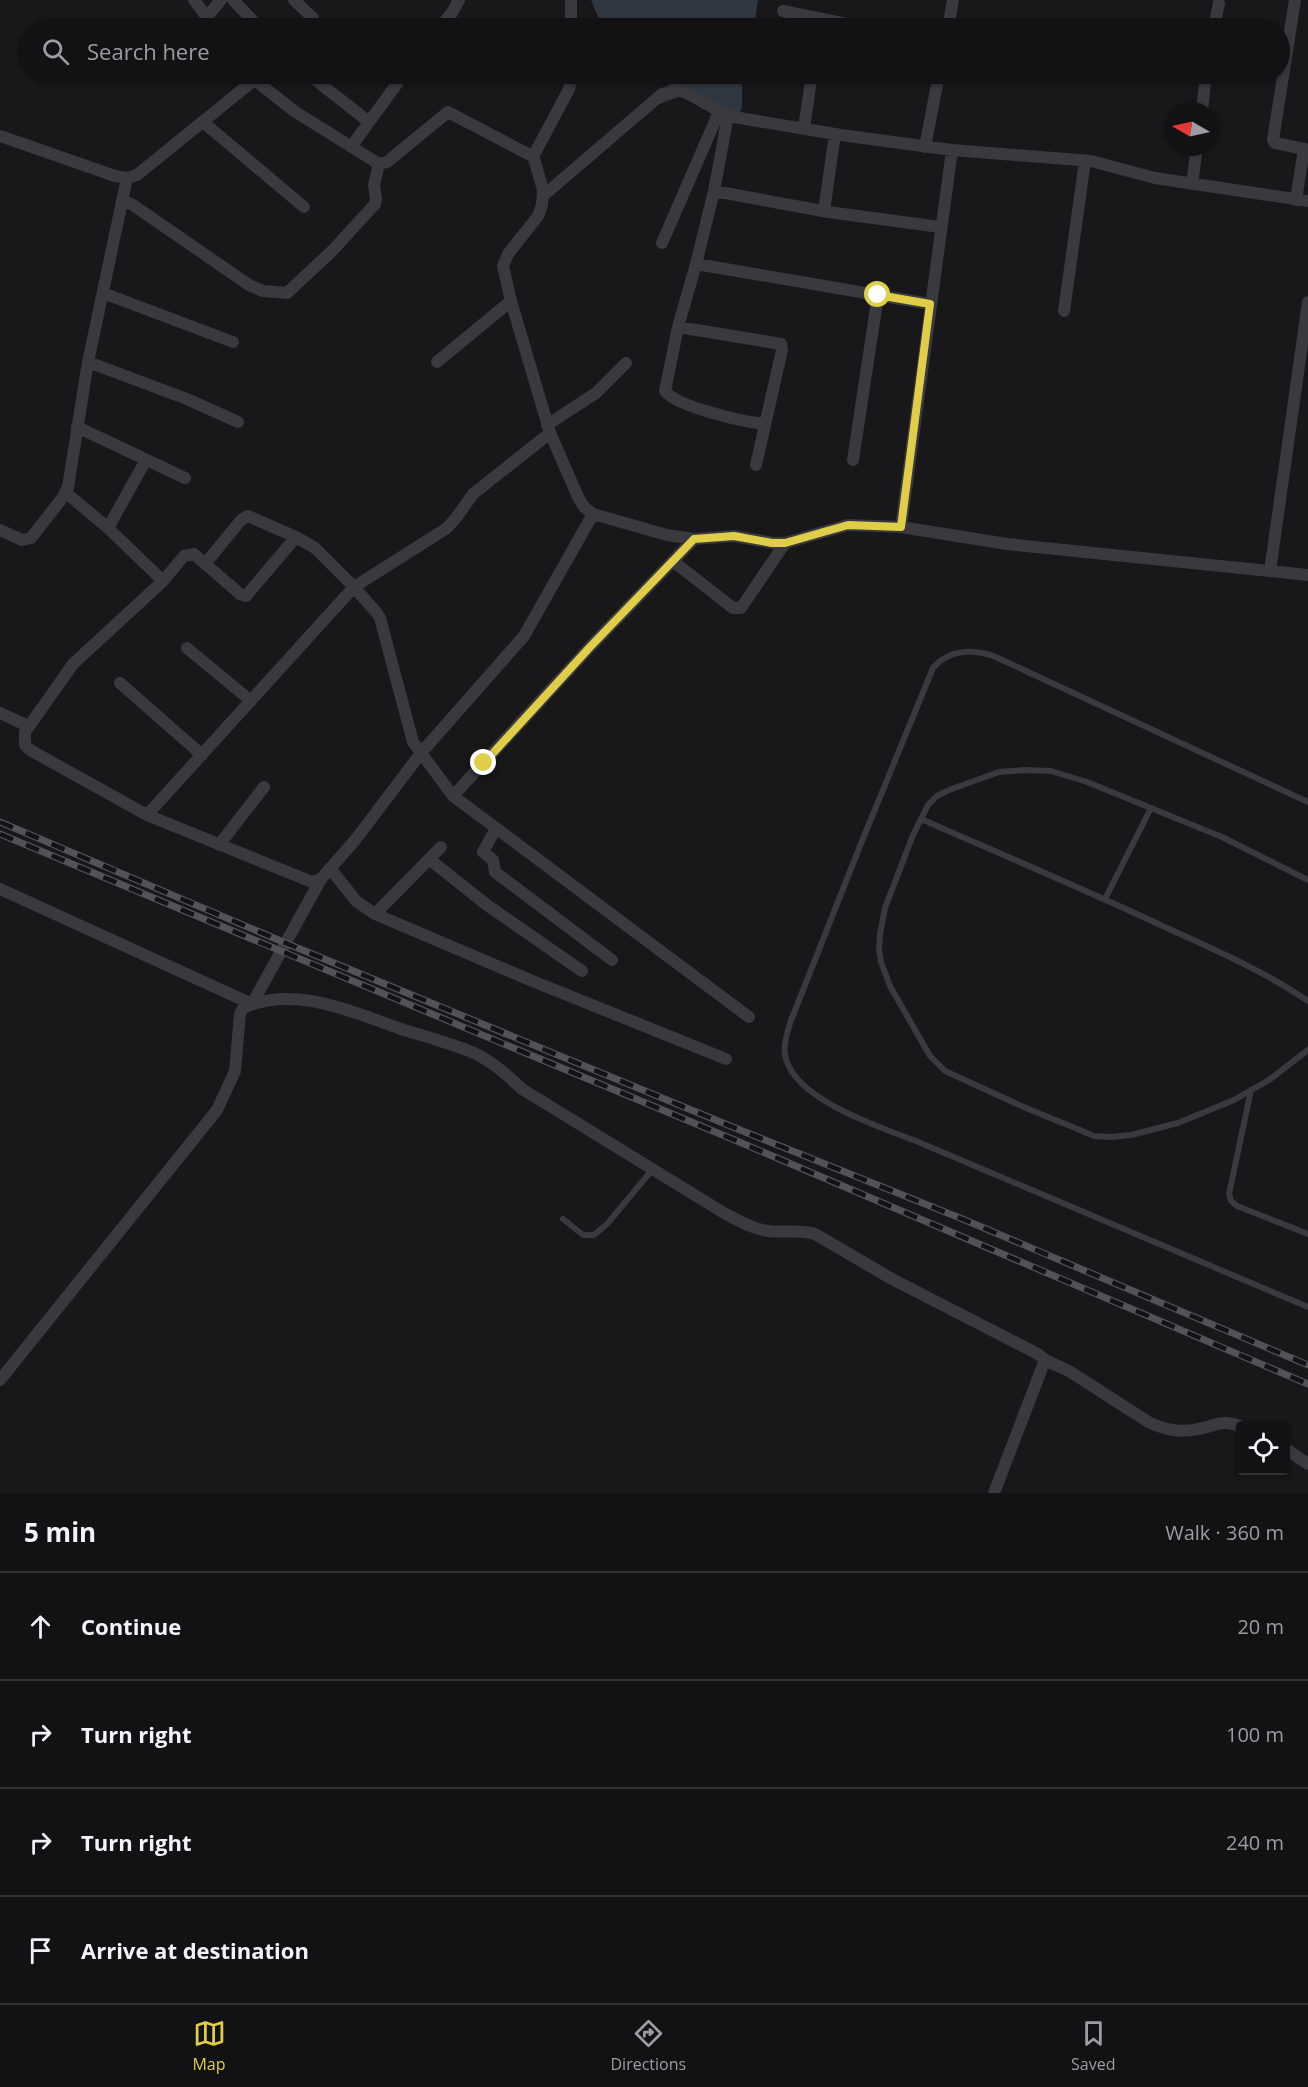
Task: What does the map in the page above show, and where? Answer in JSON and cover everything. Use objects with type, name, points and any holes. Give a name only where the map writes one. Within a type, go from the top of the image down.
[{"type":"street","points":[[194,0],[206,18],[221,0]]},
{"type":"street","points":[[233,0],[250,18]]},
{"type":"street","points":[[294,0],[313,18]]},
{"type":"street","points":[[448,18],[459,0]]},
{"type":"street","points":[[571,0],[571,18]]},
{"type":"street","points":[[950,18],[953,0]]},
{"type":"street","points":[[1290,32],[1295,0]]},
{"type":"street","points":[[1216,18],[1219,3]]},
{"type":"street","points":[[783,11],[802,18]]},
{"type":"street","points":[[0,136],[115,176],[127,178],[137,175],[249,84]]},
{"type":"street","points":[[262,84],[294,111],[379,164],[387,162],[448,112],[529,155],[533,155]]},
{"type":"street","points":[[321,84],[369,122]]},
{"type":"street","points":[[351,147],[397,84]]},
{"type":"street","points":[[570,84],[533,155],[544,195],[538,216],[504,259],[503,266],[511,302],[548,429],[579,499],[584,507],[593,514],[694,539],[734,536],[785,543],[848,525],[901,527],[1007,544],[1308,575]]},
{"type":"street","points":[[804,128],[811,84]]},
{"type":"street","points":[[926,147],[937,84]]},
{"type":"street","points":[[1203,102],[1205,84]]},
{"type":"street","points":[[544,195],[662,94],[668,90],[676,90],[687,93],[723,114],[836,134],[952,150],[1085,160],[1112,165],[1155,178],[1302,200],[1305,150],[1275,143],[1273,140],[1282,84]]},
{"type":"street","points":[[723,114],[714,191],[678,327],[665,387],[667,394],[679,402],[705,411],[765,424]]},
{"type":"street","points":[[662,243],[723,114]]},
{"type":"street","points":[[203,122],[304,207]]},
{"type":"street","points":[[824,212],[836,134]]},
{"type":"street","points":[[901,527],[952,150]]},
{"type":"street","points":[[1192,184],[1196,156]]},
{"type":"street","points":[[1064,311],[1085,160]]},
{"type":"street","points":[[122,200],[133,205],[249,285],[262,291],[287,293],[375,204],[374,185],[379,164]]},
{"type":"street","points":[[0,530],[22,540],[31,538],[65,492],[88,362],[127,178]]},
{"type":"street","points":[[714,191],[824,212],[940,227]]},
{"type":"street","points":[[696,264],[930,304]]},
{"type":"street","points":[[103,293],[233,342]]},
{"type":"street","points":[[853,460],[878,295]]},
{"type":"street","points":[[437,362],[511,302]]},
{"type":"street","points":[[1269,571],[1308,302]]},
{"type":"street","points":[[678,327],[781,344],[782,350],[756,465]]},
{"type":"street","points":[[88,362],[187,399],[238,422]]},
{"type":"street","points":[[147,815],[354,587],[447,528],[473,494],[548,429],[596,393],[626,363]]},
{"type":"street","points":[[77,427],[185,478]]},
{"type":"street","points":[[108,528],[146,460]]},
{"type":"street","points":[[65,492],[108,528],[163,581]]},
{"type":"street","points":[[252,1004],[321,879],[356,839],[421,753],[524,636],[593,514]]},
{"type":"street","points":[[206,564],[244,517],[248,516],[315,548],[354,587],[380,618],[413,742],[453,796],[749,1017]]},
{"type":"street","points":[[296,537],[246,596],[240,594],[194,554],[187,554],[163,581],[73,664],[28,726],[25,738],[30,750],[147,815],[303,880],[312,882],[321,879]]},
{"type":"street","points":[[453,796],[590,647],[694,539]]},
{"type":"street","points":[[674,562],[733,608],[738,609],[741,608],[785,543]]},
{"type":"street","points":[[187,648],[250,701]]},
{"type":"street","points":[[120,683],[202,754]]},
{"type":"street","points":[[0,713],[28,726]]},
{"type":"street","points":[[219,845],[264,787]]},
{"type":"street","points":[[496,828],[483,852],[493,860],[495,872],[612,960]]},
{"type":"street","points":[[375,914],[441,847]]},
{"type":"street","points":[[429,859],[488,905],[582,971]]},
{"type":"street","points":[[330,868],[357,901],[375,914],[530,980],[726,1059]]},
{"type":"street","points":[[0,889],[252,1004]]},
{"type":"street","points":[[0,1380],[217,1110],[235,1071],[240,1014],[243,1008],[273,1000],[306,1001],[340,1006],[475,1054],[498,1067],[522,1089],[724,1213],[768,1231],[803,1230],[815,1234],[892,1279],[1069,1371],[1150,1423],[1177,1432],[1200,1429],[1219,1422],[1236,1425]]},
{"type":"street","points":[[994,1493],[1045,1360]]},
{"type":"street","points":[[1290,1452],[1308,1464]]},
{"type":"lane","points":[[1308,802],[981,651],[968,651],[946,657],[933,668],[790,1023],[784,1046],[786,1059],[799,1082],[820,1097],[865,1122],[916,1141],[1308,1307]]},
{"type":"lane","points":[[1308,880],[1222,837],[1087,782],[1051,771],[999,772],[949,790],[937,796],[928,805],[913,835],[885,908],[879,948],[890,986],[930,1056],[939,1066],[945,1071],[1026,1108],[1094,1136],[1131,1135],[1178,1123],[1234,1100],[1293,1063],[1308,1050]]},
{"type":"lane","points":[[1105,899],[1151,808]]},
{"type":"lane","points":[[921,819],[1105,899],[1277,981],[1308,1001]]},
{"type":"lane","points":[[1251,1090],[1229,1194],[1231,1201],[1237,1206],[1308,1234]]},
{"type":"lane","points":[[563,1219],[583,1235],[594,1235],[607,1224],[652,1170]]},
{"type":"shaded area","points":[[591,0],[758,0],[755,18],[599,18]]},
{"type":"shaded area","points":[[669,84],[742,84],[742,108],[736,120],[681,96],[660,104]]},
{"type":"railway","points":[[0,822],[288,944],[965,1220],[1308,1365]]},
{"type":"railway","points":[[0,834],[737,1141],[1308,1384]]},
{"type":"route","points":[[484,763],[590,647],[694,539],[734,536],[785,543],[848,525],[901,527],[930,304],[878,295]]}]
